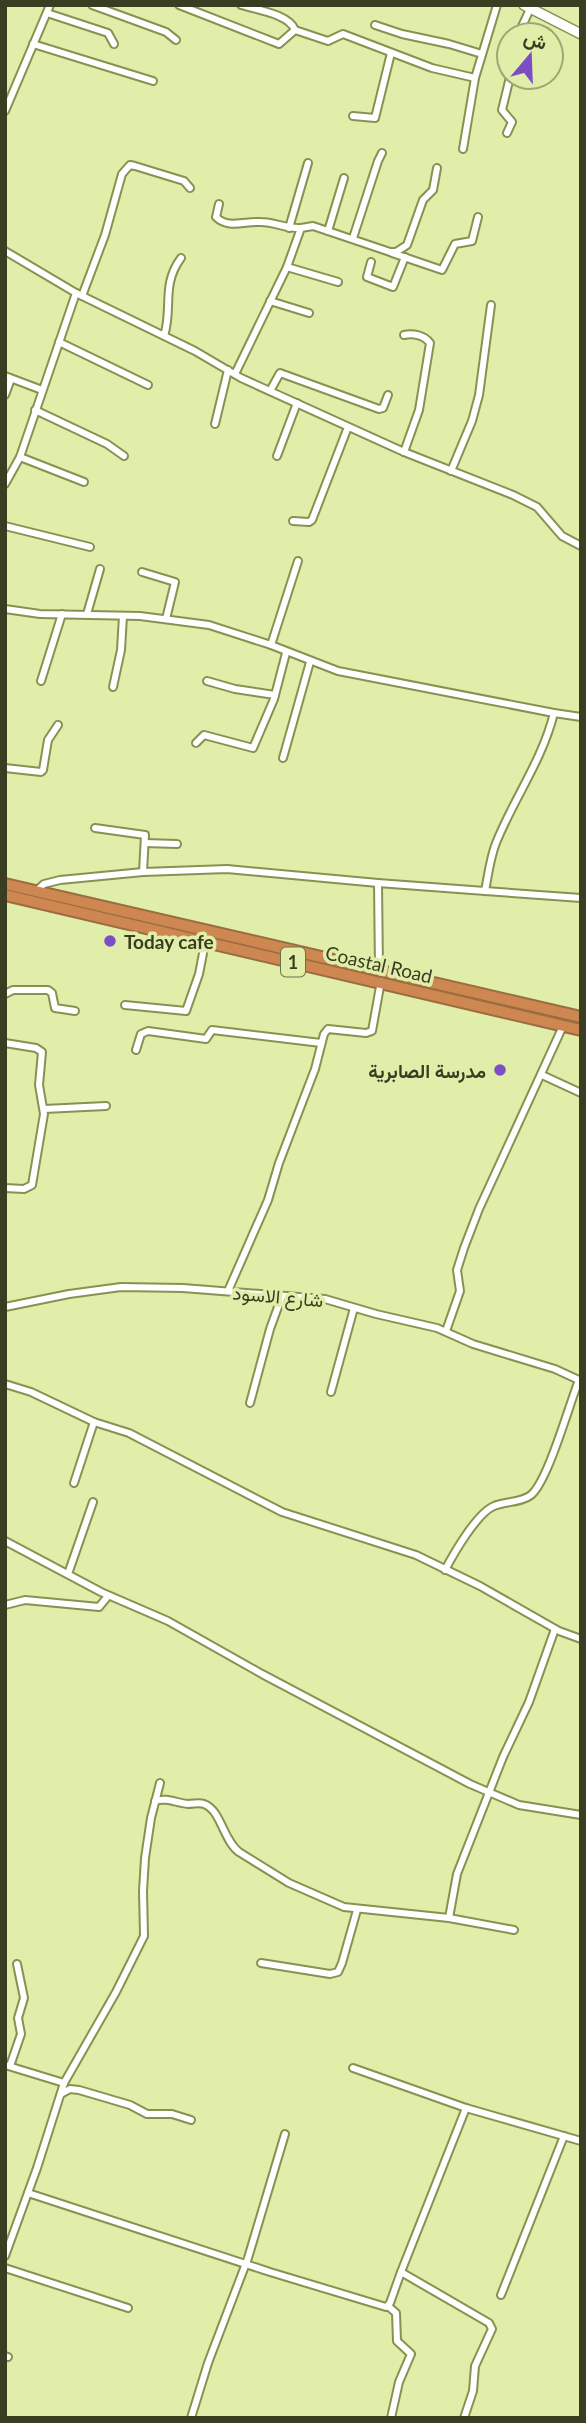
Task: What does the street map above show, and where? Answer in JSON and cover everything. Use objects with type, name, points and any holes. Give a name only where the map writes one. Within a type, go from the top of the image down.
[{"type":"highway","name":"Coastal Road","points":[[5,884],[205,943],[581,1017]]},
{"type":"highway","name":"Coastal Road","points":[[5,895],[118,916],[380,976],[581,1030]]},
{"type":"street","points":[[6,108],[50,5]]},
{"type":"street","points":[[92,5],[166,33],[176,40]]},
{"type":"street","points":[[179,5],[279,44],[295,30],[328,41],[343,34],[432,68],[475,78]]},
{"type":"street","points":[[241,5],[283,18],[293,24],[295,30]]},
{"type":"street","points":[[463,149],[475,78],[497,5]]},
{"type":"street","points":[[527,7],[581,34]]},
{"type":"street","points":[[47,13],[108,33],[114,44]]},
{"type":"street","points":[[375,25],[482,54]]},
{"type":"street","points":[[33,44],[153,81]]},
{"type":"street","points":[[353,116],[373,120],[375,118],[391,53]]},
{"type":"street","points":[[507,91],[502,110],[512,122],[507,133]]},
{"type":"street","points":[[353,239],[382,153]]},
{"type":"street","points":[[289,228],[308,163]]},
{"type":"street","points":[[5,484],[20,457],[59,342],[105,235],[125,168],[135,166],[184,181],[190,188]]},
{"type":"street","points":[[390,252],[407,245],[422,201],[433,190],[438,168]]},
{"type":"street","points":[[328,231],[344,178]]},
{"type":"street","points":[[219,204],[216,213],[221,221],[233,224],[264,222],[289,228],[309,225],[431,267],[445,269],[455,244],[472,242],[478,217]]},
{"type":"street","points":[[235,374],[287,267],[301,228]]},
{"type":"street","points":[[5,251],[79,295],[270,391],[404,452],[537,507],[562,536],[581,546]]},
{"type":"street","points":[[371,262],[367,277],[393,287],[405,257]]},
{"type":"street","points":[[164,336],[169,281],[181,258]]},
{"type":"street","points":[[287,267],[338,282]]},
{"type":"street","points":[[270,301],[309,313]]},
{"type":"street","points":[[451,471],[472,421],[479,395],[491,305]]},
{"type":"street","points":[[404,335],[410,333],[423,336],[430,343],[419,410],[404,452]]},
{"type":"street","points":[[59,342],[148,385]]},
{"type":"street","points":[[215,424],[228,370]]},
{"type":"street","points":[[270,391],[280,373],[379,409],[383,408],[388,395]]},
{"type":"street","points":[[5,395],[8,378],[42,390]]},
{"type":"street","points":[[276,456],[298,403]]},
{"type":"street","points":[[35,410],[107,444],[124,456]]},
{"type":"street","points":[[293,521],[312,520],[348,427]]},
{"type":"street","points":[[20,457],[84,482]]},
{"type":"street","points":[[5,526],[90,547]]},
{"type":"street","points":[[271,645],[298,561]]},
{"type":"street","points":[[87,614],[100,569]]},
{"type":"street","points":[[142,572],[175,582],[166,619]]},
{"type":"street","points":[[5,609],[166,619],[222,628],[310,662],[362,677],[581,717]]},
{"type":"street","points":[[41,681],[62,614]]},
{"type":"street","points":[[113,687],[121,650],[123,616]]},
{"type":"street","points":[[196,743],[204,736],[253,748],[275,695],[286,653]]},
{"type":"street","points":[[283,758],[310,662]]},
{"type":"street","points":[[206,681],[275,695]]},
{"type":"street","points":[[485,891],[495,847],[507,817],[548,738],[554,713]]},
{"type":"street","points":[[5,768],[41,772],[48,740],[58,725]]},
{"type":"street","points":[[95,828],[142,833],[146,836],[143,872]]},
{"type":"street","points":[[145,843],[177,844]]},
{"type":"street","points":[[36,891],[44,884],[60,880],[143,872],[227,869],[581,898]]},
{"type":"street","points":[[228,1291],[268,1200],[328,1029],[372,1031],[380,976],[378,883]]},
{"type":"street","points":[[125,1005],[186,1011],[200,974],[205,943]]},
{"type":"street","points":[[5,994],[13,990],[48,990],[52,993],[55,1008],[75,1011]]},
{"type":"street","points":[[446,1331],[460,1291],[457,1270],[464,1248],[479,1209],[563,1026]]},
{"type":"street","points":[[135,1050],[141,1034],[148,1031],[206,1039],[212,1030],[321,1043]]},
{"type":"street","points":[[5,1043],[36,1048],[42,1052],[39,1085],[44,1110],[32,1185],[24,1189],[5,1188]]},
{"type":"street","points":[[542,1075],[581,1093]]},
{"type":"street","points":[[44,1110],[106,1106]]},
{"type":"street","name":"شارع الاسود","points":[[5,1307],[121,1287],[228,1291],[325,1299],[446,1331],[473,1344],[555,1369],[580,1380]]},
{"type":"street","points":[[250,1403],[282,1296]]},
{"type":"street","points":[[331,1392],[354,1308]]},
{"type":"street","points":[[446,1570],[460,1544],[490,1508],[524,1499],[532,1494],[549,1464],[580,1380]]},
{"type":"street","points":[[5,1384],[31,1392],[94,1422],[140,1438],[282,1512],[416,1555],[480,1586],[555,1629],[581,1639]]},
{"type":"street","points":[[74,1483],[94,1422]]},
{"type":"street","points":[[68,1574],[93,1502]]},
{"type":"street","points":[[5,1541],[108,1595],[168,1621],[261,1674],[490,1793],[526,1807],[581,1815]]},
{"type":"street","points":[[5,1605],[25,1600],[99,1607],[108,1595]]},
{"type":"street","points":[[449,1919],[457,1874],[503,1757],[529,1702],[555,1629]]},
{"type":"street","points":[[5,2256],[64,2083],[116,1992],[144,1936],[144,1874],[160,1783]]},
{"type":"street","points":[[155,1801],[163,1799],[186,1804],[205,1804],[216,1813],[227,1838],[239,1852],[305,1891],[357,1910],[449,1919],[514,1930]]},
{"type":"street","points":[[261,1963],[330,1974],[338,1972],[357,1910]]},
{"type":"street","points":[[18,1964],[24,1998],[18,2018],[21,2034],[7,2066],[64,2083]]},
{"type":"street","points":[[353,2068],[466,2108],[581,2141]]},
{"type":"street","points":[[60,2095],[70,2089],[79,2090],[130,2105],[147,2114],[172,2114],[191,2120]]},
{"type":"street","points":[[388,2306],[466,2108]]},
{"type":"street","points":[[191,2418],[208,2363],[246,2264],[285,2134]]},
{"type":"street","points":[[501,2295],[564,2136]]},
{"type":"street","points":[[28,2193],[246,2264],[388,2306],[396,2314],[397,2341],[411,2354],[399,2382],[391,2418]]},
{"type":"street","points":[[5,2268],[128,2308]]},
{"type":"street","points":[[401,2272],[492,2329],[475,2366],[473,2391],[464,2418]]},
{"type":"place","name":"Today cafe","points":[[110,941]]},
{"type":"place","name":"مدرسة الصابرية","points":[[500,1070]]}]
